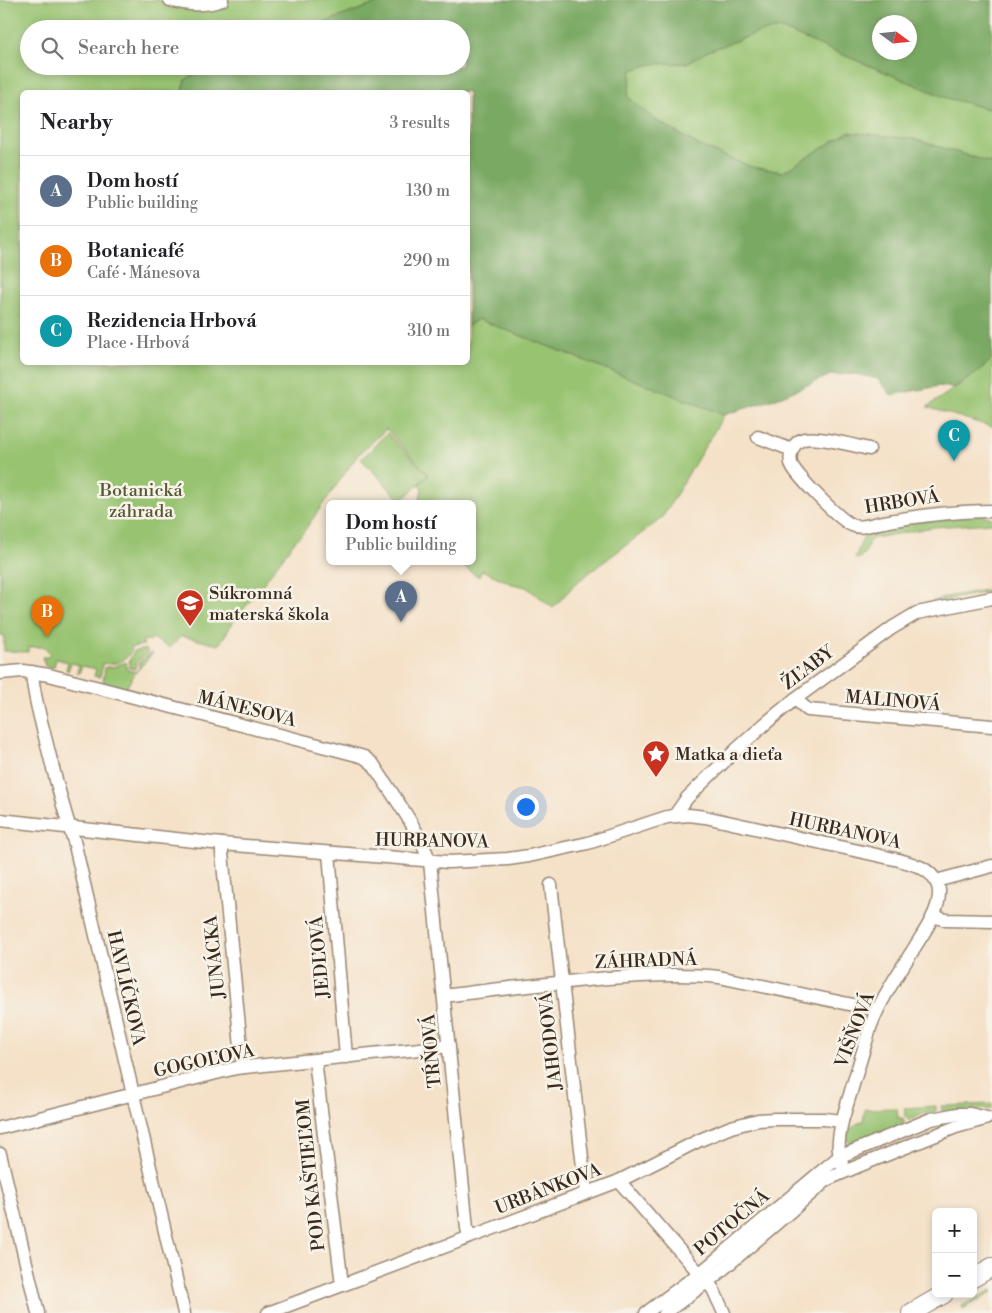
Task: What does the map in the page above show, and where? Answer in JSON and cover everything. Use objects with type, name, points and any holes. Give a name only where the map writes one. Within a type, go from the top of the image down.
[{"type":"main road","points":[[977,1276],[992,1267]]},
{"type":"main road","points":[[911,1313],[937,1298]]},
{"type":"street","points":[[170,0],[191,4],[204,4],[222,0]]},
{"type":"street","points":[[758,437],[792,450],[800,440],[812,438],[869,449]]},
{"type":"street","name":"HRBOVÁ","points":[[792,450],[790,463],[794,470],[852,526],[953,512],[992,511]]},
{"type":"street","name":"ŽĽABY","points":[[675,815],[687,798],[730,756],[795,699],[910,617],[924,611],[992,598]]},
{"type":"street","name":"MÁNESOVA","points":[[0,673],[13,671],[32,672],[364,758],[373,764],[415,830],[430,862]]},
{"type":"street","name":"HAVLÍČKOVA","points":[[32,672],[32,682],[74,842],[184,1313]]},
{"type":"street","name":"MALINOVÁ","points":[[795,699],[808,710],[992,726]]},
{"type":"street","name":"HURBANOVA","points":[[0,820],[222,844],[430,862],[508,859],[544,853],[597,840],[675,815],[705,817],[899,860],[920,866],[931,874],[936,881]]},
{"type":"street","name":"JUNÁCKA","points":[[222,844],[243,1067]]},
{"type":"street","name":"JEDĽOVÁ","points":[[330,853],[346,1057]]},
{"type":"street","name":"TŔŇOVÁ","points":[[430,862],[469,1237]]},
{"type":"street","points":[[936,881],[992,866]]},
{"type":"street","name":"VIŠŇOVÁ","points":[[845,1172],[839,1158],[838,1145],[842,1121],[878,1010],[933,916],[939,890],[936,881]]},
{"type":"street","name":"JAHODOVÁ","points":[[551,885],[586,1193]]},
{"type":"street","points":[[933,916],[957,921],[992,921]]},
{"type":"street","name":"ZÁHRADNÁ","points":[[444,996],[562,982],[654,975],[694,975],[720,977],[878,1010]]},
{"type":"street","name":"GOGOĽOVA","points":[[0,1128],[243,1067],[449,1046]]},
{"type":"street","name":"POD KAŠTIEĽOM","points":[[315,1060],[342,1285]]},
{"type":"street","points":[[839,1158],[937,1118],[970,1114],[989,1118]]},
{"type":"street","points":[[845,1172],[956,1127],[989,1118]]},
{"type":"street","name":"URBÁNKOVA","points":[[268,1313],[619,1181],[700,1140],[731,1127],[758,1120],[774,1119],[842,1121]]},
{"type":"street","points":[[0,1154],[38,1313]]},
{"type":"street","name":"POTOČNÁ","points":[[665,1313],[702,1278],[839,1158]]},
{"type":"street","name":"POTOČNÁ","points":[[646,1313],[702,1278],[825,1182],[845,1172]]},
{"type":"street","points":[[619,1181],[713,1289],[724,1313]]},
{"type":"green space","name":"Botanická záhrada","points":[[0,0],[386,0],[331,20],[20,20],[20,75],[193,75],[185,80],[183,90],[20,90],[20,365],[470,365],[470,325],[478,319],[724,415],[662,518],[576,583],[553,608],[526,587],[512,584],[482,570],[479,577],[461,565],[476,565],[476,500],[420,500],[422,489],[419,485],[429,475],[386,429],[360,452],[302,534],[241,613],[239,613],[219,645],[181,636],[170,648],[153,638],[142,641],[144,645],[132,647],[131,652],[125,659],[117,663],[103,663],[100,677],[94,676],[96,669],[82,666],[79,673],[77,673],[79,665],[71,663],[68,671],[66,670],[68,662],[56,659],[54,667],[45,666],[42,657],[48,657],[50,653],[44,647],[29,647],[28,652],[4,651],[4,635],[0,635]]},
{"type":"green space","points":[[386,0],[992,0],[992,110],[947,98],[781,29],[760,32],[708,51],[687,63],[651,64],[632,70],[628,97],[654,119],[700,146],[752,167],[783,172],[848,132],[914,139],[992,163],[992,359],[977,373],[953,388],[940,386],[891,395],[878,379],[855,374],[831,375],[775,399],[724,415],[478,319],[470,325],[470,90],[183,90],[185,80],[193,75],[470,75],[470,20],[331,20]]},
{"type":"green space","points":[[781,29],[947,98],[992,110],[992,163],[914,139],[848,132],[783,172],[752,167],[700,146],[654,119],[628,97],[632,70],[651,64],[687,63],[708,51],[760,32]]},
{"type":"green space","points":[[992,359],[992,427],[927,407],[977,373]]},
{"type":"green space","points":[[387,433],[428,475],[400,500],[361,459]]},
{"type":"green space","points":[[978,514],[992,518],[992,523],[934,527],[874,538],[869,541],[866,551],[859,559],[855,558],[867,529]]},
{"type":"green space","points":[[992,589],[992,591],[921,605],[946,597]]},
{"type":"green space","points":[[146,649],[148,652],[137,661],[135,669],[129,668],[129,662],[134,651]]},
{"type":"green space","points":[[153,653],[136,672],[139,668],[139,662]]},
{"type":"green space","points":[[126,662],[127,670],[136,672],[126,688],[103,682],[105,667],[112,667]]},
{"type":"green space","points":[[992,1104],[992,1109],[942,1111],[941,1106]]},
{"type":"green space","points":[[936,1106],[936,1111],[910,1120],[906,1117],[904,1108]]},
{"type":"green space","points":[[897,1108],[898,1118],[903,1118],[905,1123],[853,1143],[845,1140],[851,1128],[863,1121],[865,1109]]},
{"type":"green space","points":[[992,1290],[992,1293],[963,1309],[962,1306]]},
{"type":"place","name":"Rezidencia Hrbová","points":[[954,461]]},
{"type":"place","name":"Dom hostí","points":[[401,622]]},
{"type":"place","name":"Súkromná materská škola","points":[[190,627]]},
{"type":"place","name":"Botanicafé","points":[[47,637]]},
{"type":"place","name":"Matka a dieťa","points":[[656,778]]}]
